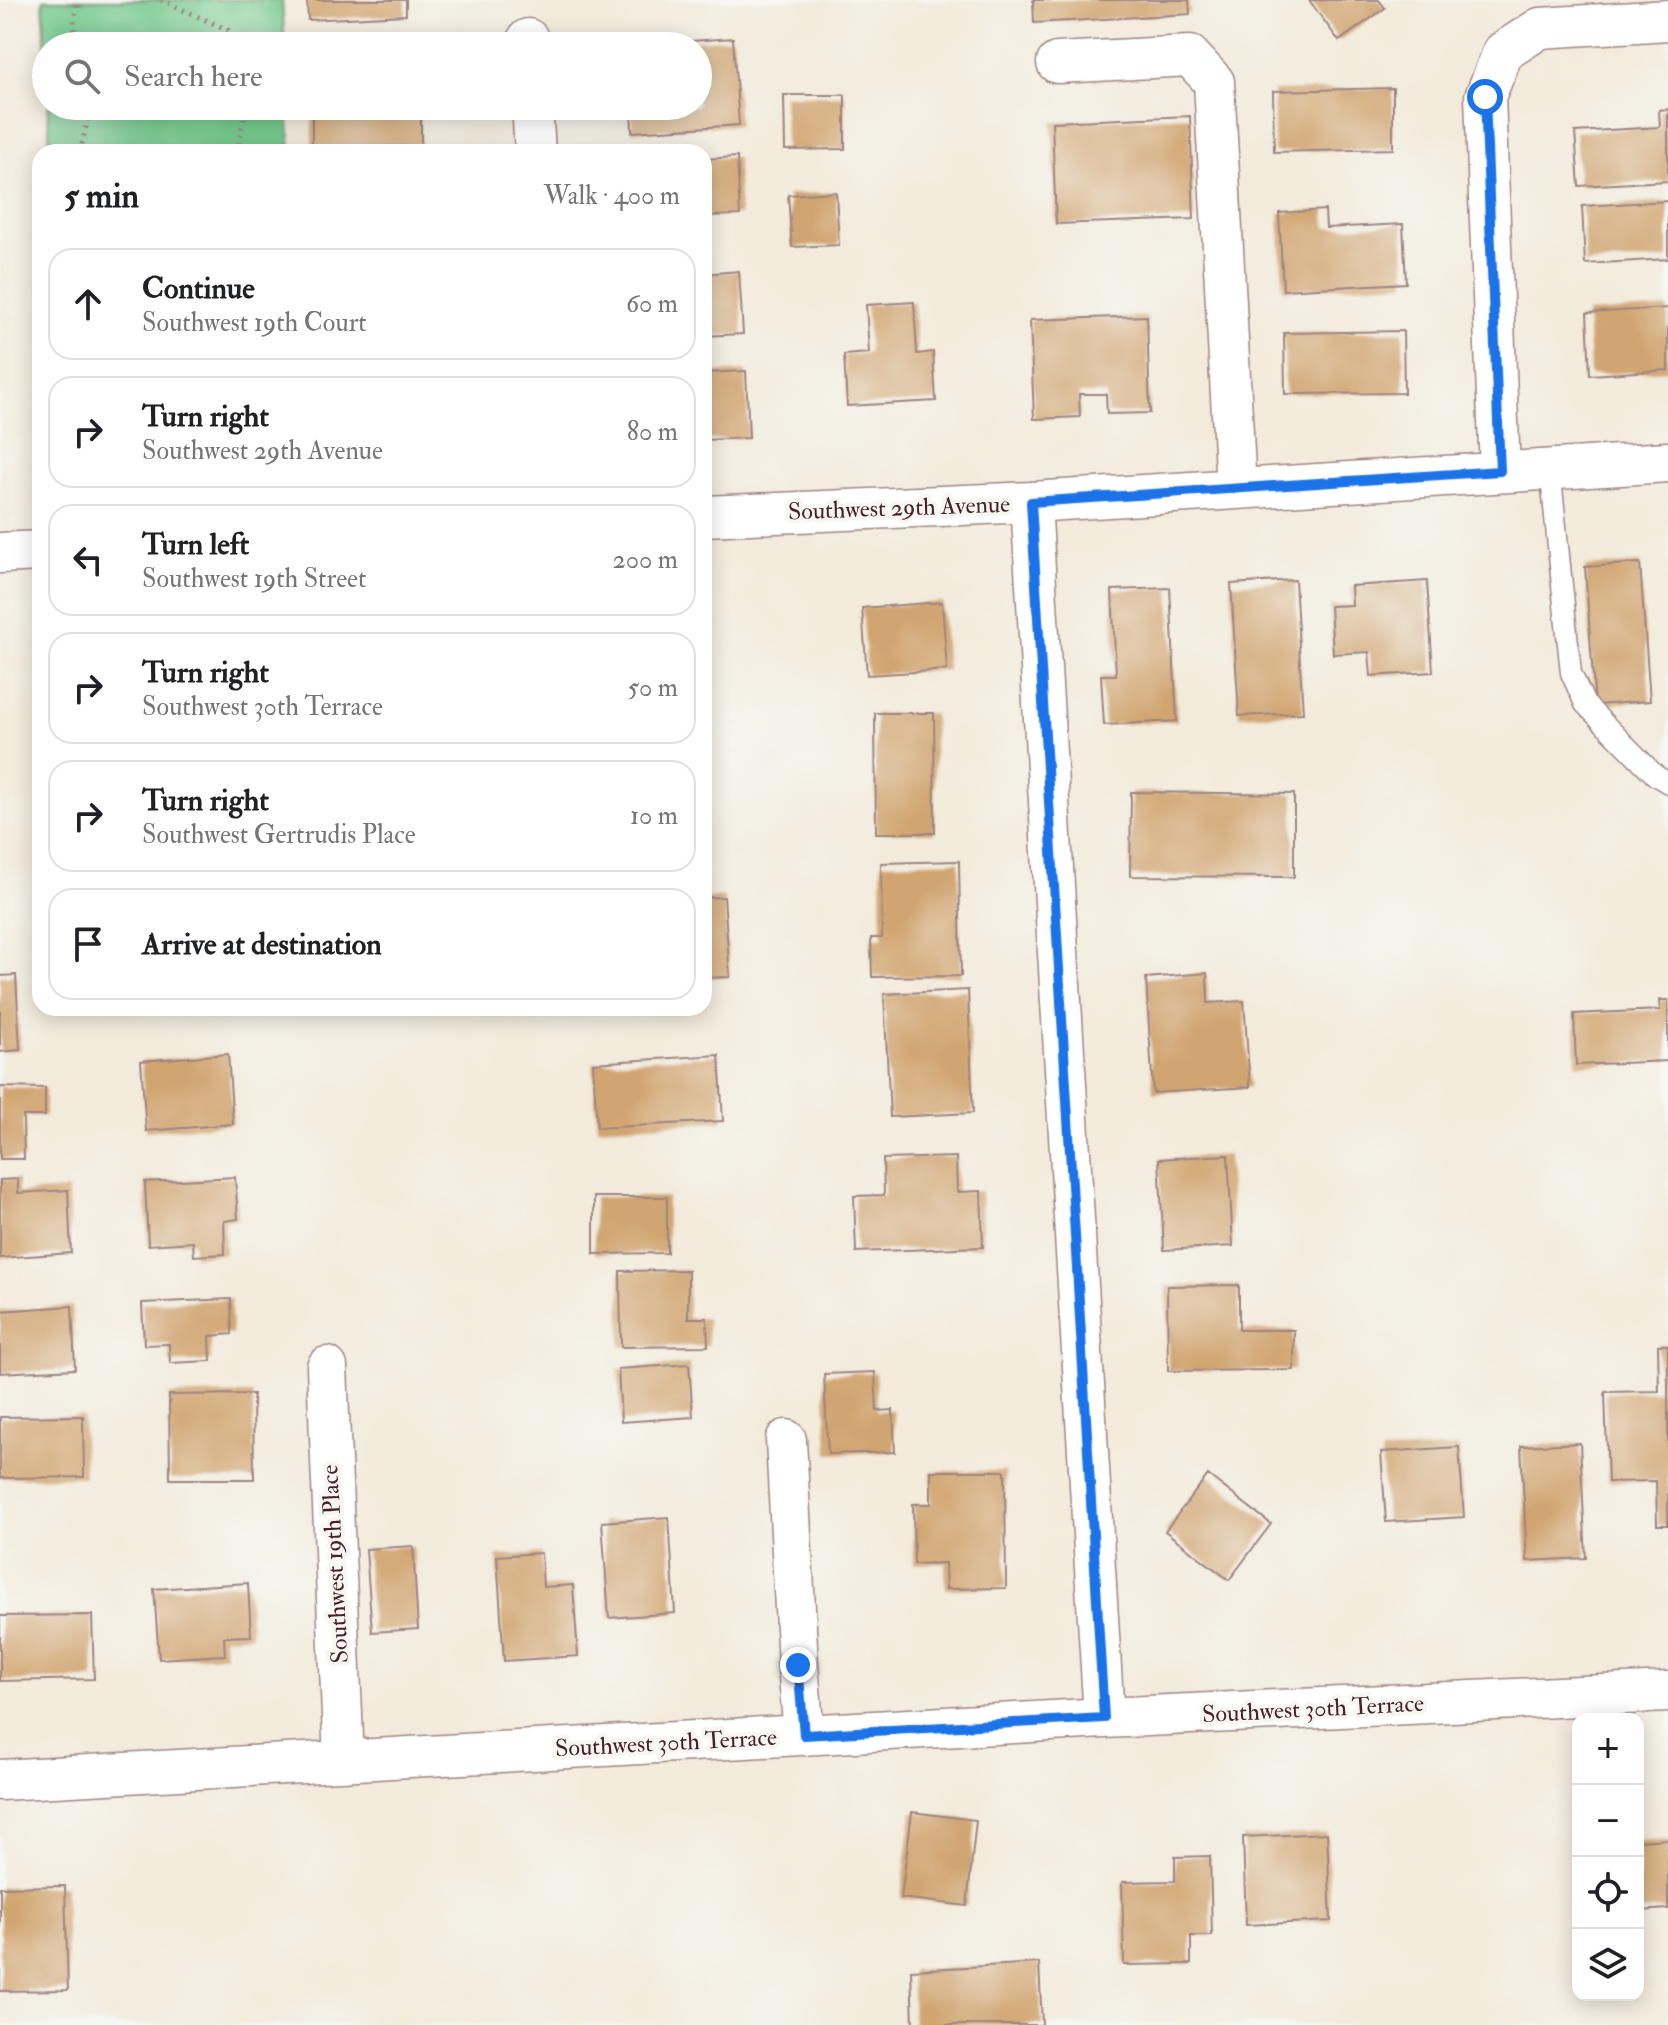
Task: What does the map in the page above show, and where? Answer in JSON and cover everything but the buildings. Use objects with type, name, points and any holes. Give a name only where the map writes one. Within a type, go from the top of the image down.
[{"type":"street","points":[[1500,471],[1485,97],[1503,52],[1540,28],[1668,20]]},
{"type":"street","points":[[1057,63],[1190,56],[1214,82],[1236,489]]},
{"type":"street","points":[[533,120],[534,144]]},
{"type":"street","name":"Southwest 29th Avenue","points":[[712,516],[1031,502],[1668,462]]},
{"type":"street","points":[[1031,502],[1104,1718]]},
{"type":"street","points":[[0,553],[32,551]]},
{"type":"street","name":"Southwest 19th Place","points":[[327,1367],[344,1761]]},
{"type":"street","points":[[786,1440],[804,1735]]},
{"type":"street","name":"Southwest 30th Terrace","points":[[0,1780],[1104,1718],[1668,1692]]},
{"type":"lane","points":[[1550,468],[1571,673],[1585,704],[1655,775],[1668,783]]},
{"type":"path","points":[[73,32],[74,14],[80,0]]},
{"type":"path","points":[[161,0],[229,32]]},
{"type":"path","points":[[82,144],[88,120]]},
{"type":"path","points":[[239,144],[243,120]]},
{"type":"green space","points":[[43,0],[282,0],[284,32],[45,32]]},
{"type":"green space","points":[[49,120],[289,120],[290,144],[50,144]]},
{"type":"route","points":[[798,1665],[804,1735],[1104,1718],[1031,502],[1500,471],[1485,97]]}]
